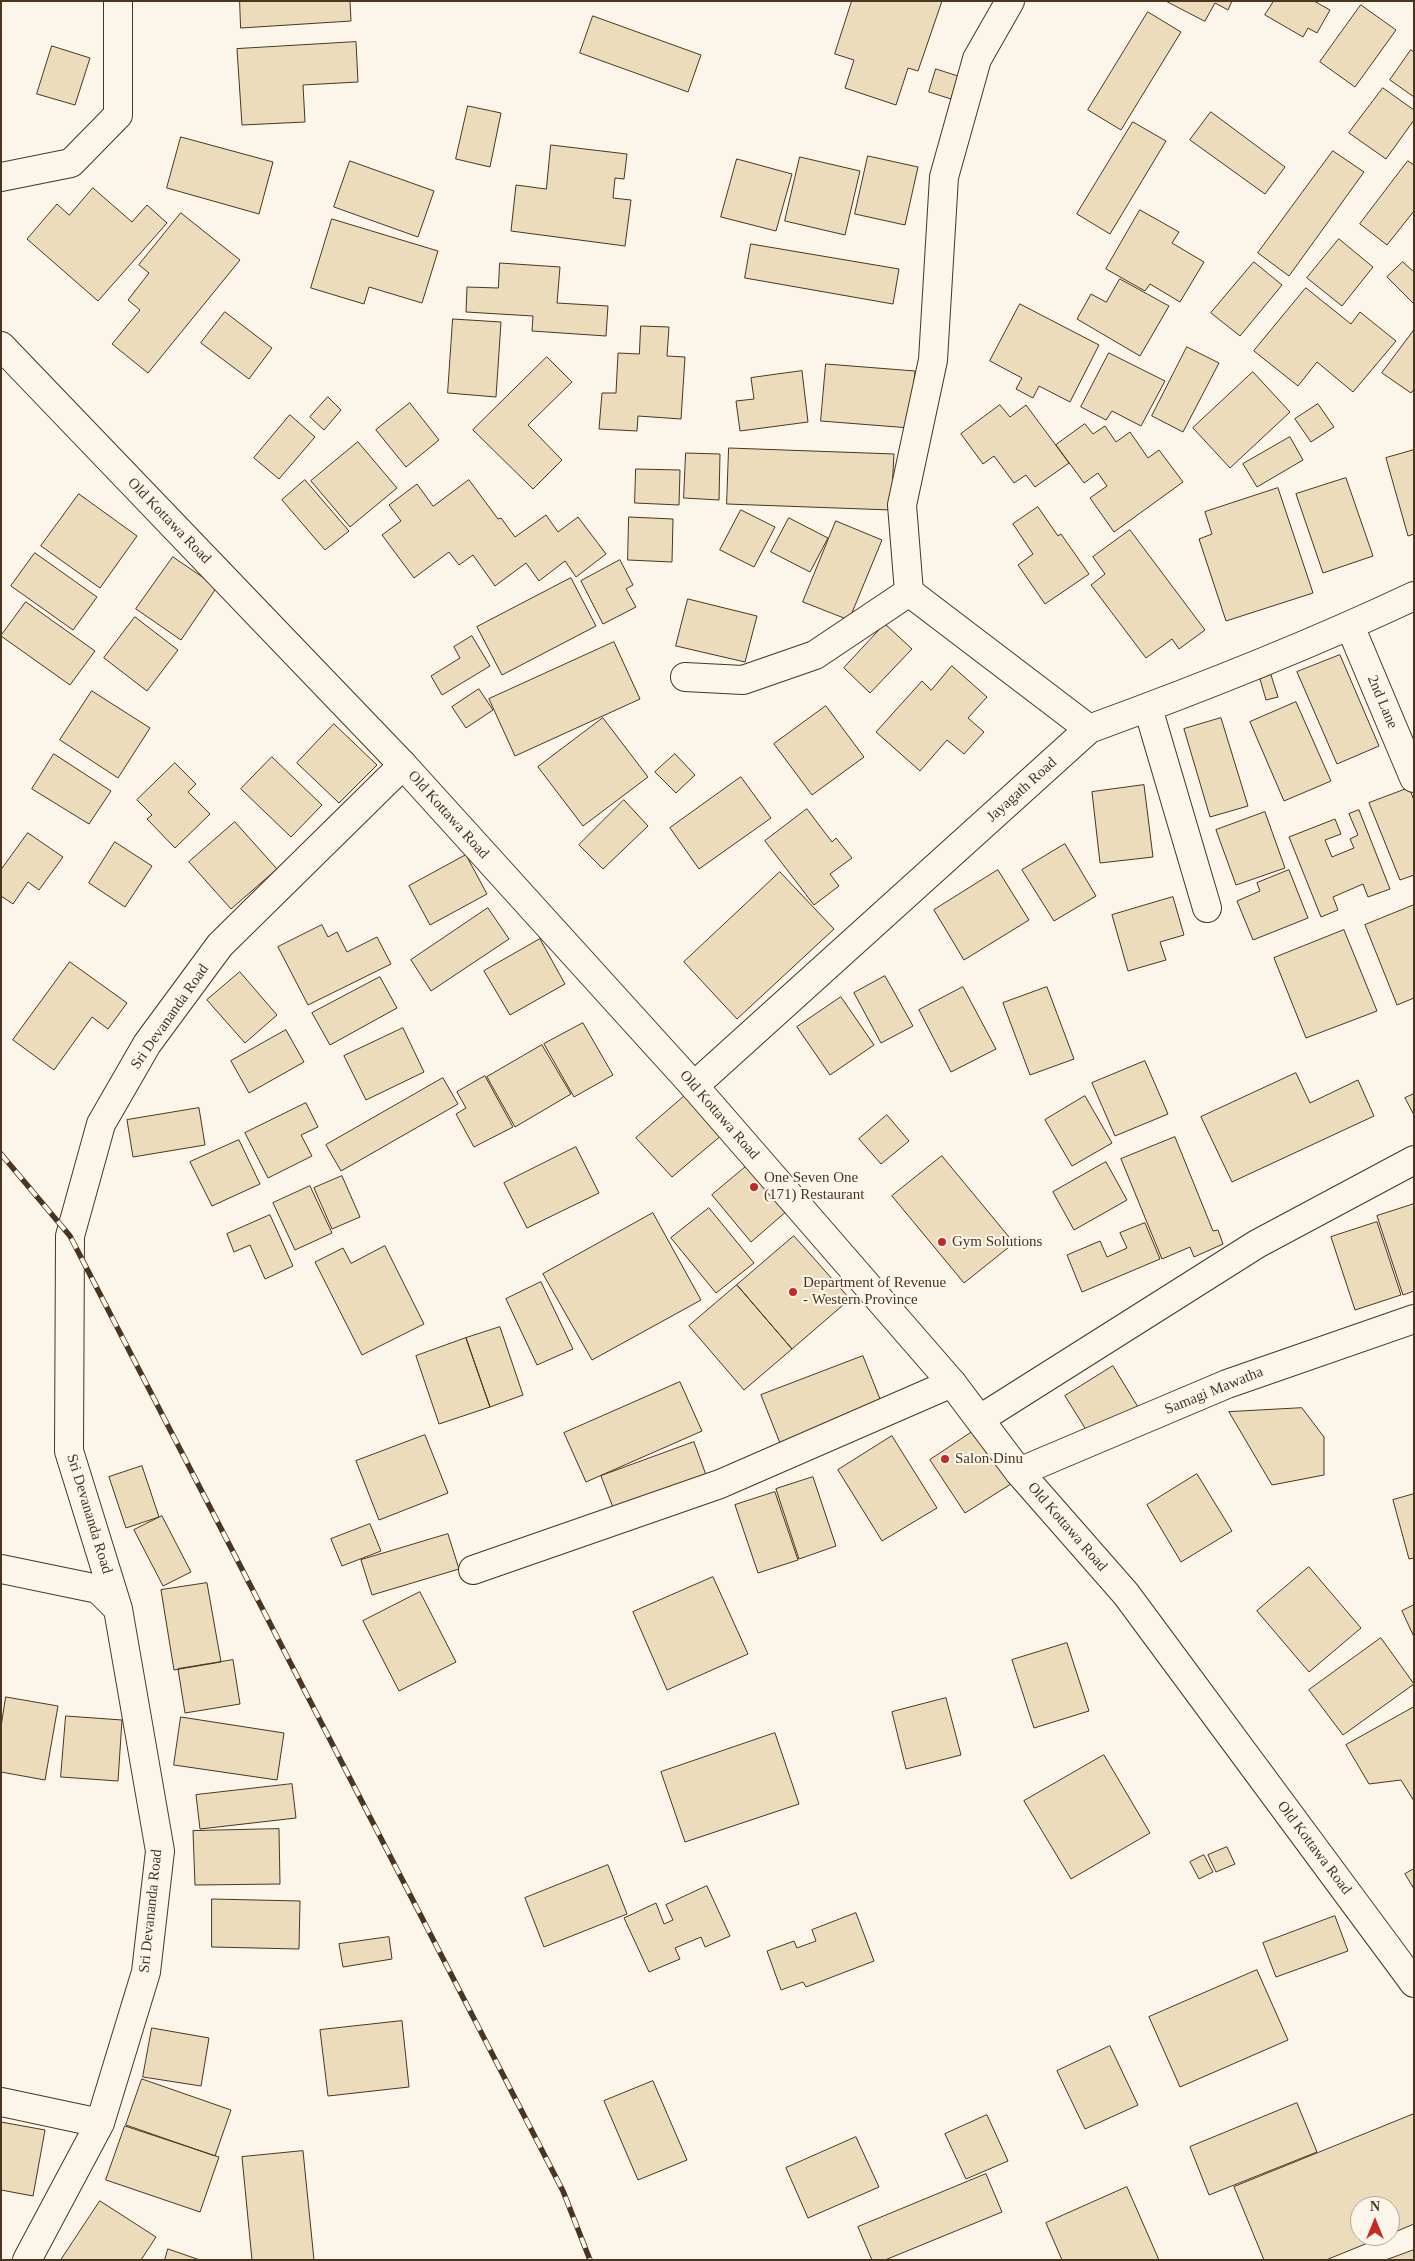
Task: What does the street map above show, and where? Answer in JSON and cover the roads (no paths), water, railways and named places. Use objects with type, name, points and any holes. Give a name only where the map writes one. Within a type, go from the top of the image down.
[{"type":"street","points":[[1,177],[71,163],[118,115],[118,1]]},
{"type":"street","points":[[1010,1],[978,59],[944,177],[933,360],[902,505],[909,592],[1089,729]]},
{"type":"street","name":"Old Kottawa Road","points":[[1,346],[403,766],[694,1086],[952,1383],[1019,1472],[1126,1594],[1414,1982]]},
{"type":"street","points":[[685,677],[743,680],[815,655],[909,592]]},
{"type":"street","name":"Jayagath Road","points":[[694,1086],[1089,729],[1148,708],[1350,626],[1414,596]]},
{"type":"street","name":"2nd Lane","points":[[1350,626],[1414,778]]},
{"type":"street","points":[[1148,708],[1207,908]]},
{"type":"street","name":"Sri Devananda Road","points":[[27,2260],[100,2123],[146,1972],[160,1852],[118,1609],[69,1451],[70,1236],[101,1124],[147,1044],[220,945],[403,766]]},
{"type":"street","points":[[980,1419],[1257,1244],[1414,1160]]},
{"type":"street","name":"Samagi Mawatha","points":[[1019,1472],[1227,1384],[1414,1319]]},
{"type":"street","points":[[473,1570],[720,1484],[952,1383]]},
{"type":"street","points":[[1,1569],[98,1589],[118,1609]]},
{"type":"street","points":[[1,2102],[100,2123]]},
{"type":"railway","points":[[1,1154],[70,1236],[563,2191],[590,2260]]},
{"type":"place","name":"One Seven One (171) Restaurant","points":[[754,1187]]},
{"type":"place","name":"Gym Solutions","points":[[942,1242]]},
{"type":"place","name":"Department of Revenue - Western Province","points":[[793,1292]]},
{"type":"place","name":"Salon Dinu","points":[[945,1459]]}]
